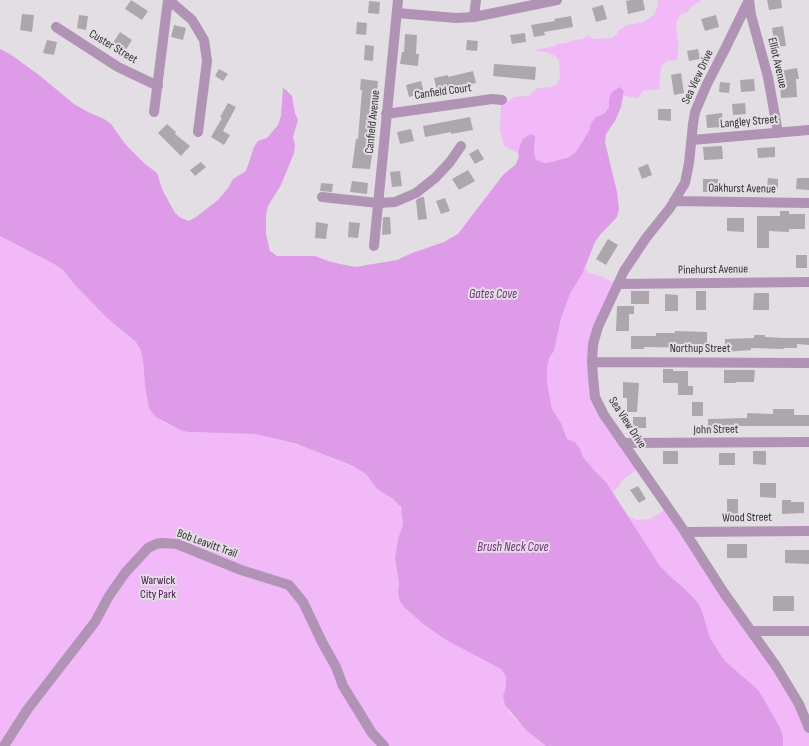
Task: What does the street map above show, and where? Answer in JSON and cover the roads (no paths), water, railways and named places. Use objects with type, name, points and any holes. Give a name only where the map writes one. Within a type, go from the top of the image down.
[{"type":"street","points":[[154,112],[168,0]]},
{"type":"street","points":[[168,0],[192,20],[204,40],[207,61],[198,132]]},
{"type":"street","name":"Canfield Avenue","points":[[374,246],[398,0]]},
{"type":"street","points":[[474,17],[476,0]]},
{"type":"street","points":[[397,13],[456,18],[474,17],[556,0]]},
{"type":"street","name":"Elliot Avenue","points":[[749,0],[751,15],[768,77],[778,133]]},
{"type":"street","name":"Sea View Drive","points":[[749,0],[725,50],[706,84],[695,112],[690,163],[685,183],[670,208],[624,271],[598,327],[593,344],[592,362],[595,397],[604,415],[789,687],[803,712],[809,728]]},
{"type":"street","name":"Custer Street","points":[[56,27],[118,67],[158,86]]},
{"type":"street","name":"Canfield Court","points":[[386,114],[492,99],[502,100]]},
{"type":"street","name":"Langley Street","points":[[692,140],[809,130]]},
{"type":"street","points":[[322,197],[378,203],[395,202],[416,193],[435,178],[450,162],[461,146]]},
{"type":"street","name":"Oakhurst Avenue","points":[[674,201],[809,203]]},
{"type":"street","name":"Pinehurst Avenue","points":[[618,284],[809,282]]},
{"type":"street","name":"Northup Street","points":[[592,362],[809,363]]},
{"type":"street","name":"John Street","points":[[624,443],[809,442]]},
{"type":"street","name":"Wood Street","points":[[685,532],[809,531]]},
{"type":"street","name":"Bob Leavitt Trail","points":[[4,746],[27,710],[95,622],[109,596],[125,572],[148,548],[162,543],[177,544],[241,570],[289,585],[303,602],[336,667],[343,686],[353,703],[372,733],[384,746]]},
{"type":"street","points":[[750,631],[809,631]]},
{"type":"water","name":"Brush Neck Cove","points":[[0,49],[10,54],[39,75],[74,104],[111,124],[126,145],[144,163],[157,173],[162,189],[175,213],[181,218],[189,221],[218,200],[229,187],[233,179],[246,171],[254,147],[258,141],[267,138],[278,125],[281,116],[283,88],[292,96],[295,113],[298,120],[293,137],[295,145],[294,153],[281,185],[268,206],[266,215],[266,234],[270,251],[277,256],[315,256],[331,262],[355,267],[397,260],[444,242],[458,234],[503,175],[516,164],[519,156],[518,153],[520,145],[523,139],[531,134],[535,136],[534,152],[536,160],[544,163],[569,157],[575,153],[589,131],[591,123],[596,117],[604,114],[609,107],[609,99],[612,92],[620,87],[624,91],[621,107],[615,121],[606,134],[605,142],[617,192],[619,209],[617,217],[595,242],[583,272],[570,294],[561,318],[554,351],[549,358],[547,367],[547,383],[552,409],[561,423],[567,439],[575,442],[583,457],[606,482],[660,566],[698,603],[710,638],[725,661],[757,689],[762,696],[780,728],[783,736],[783,746],[546,746],[526,730],[505,705],[503,696],[506,686],[506,677],[501,669],[446,640],[423,624],[404,607],[400,601],[395,558],[398,539],[403,524],[401,507],[392,498],[377,489],[366,474],[353,466],[297,444],[255,434],[188,432],[180,430],[156,417],[150,410],[148,403],[143,360],[141,351],[136,342],[107,318],[75,285],[63,270],[0,236]]},
{"type":"water label","name":"Gates Cove","points":[[493,295]]},
{"type":"park label","name":"Warwick City Park","points":[[158,588]]}]
